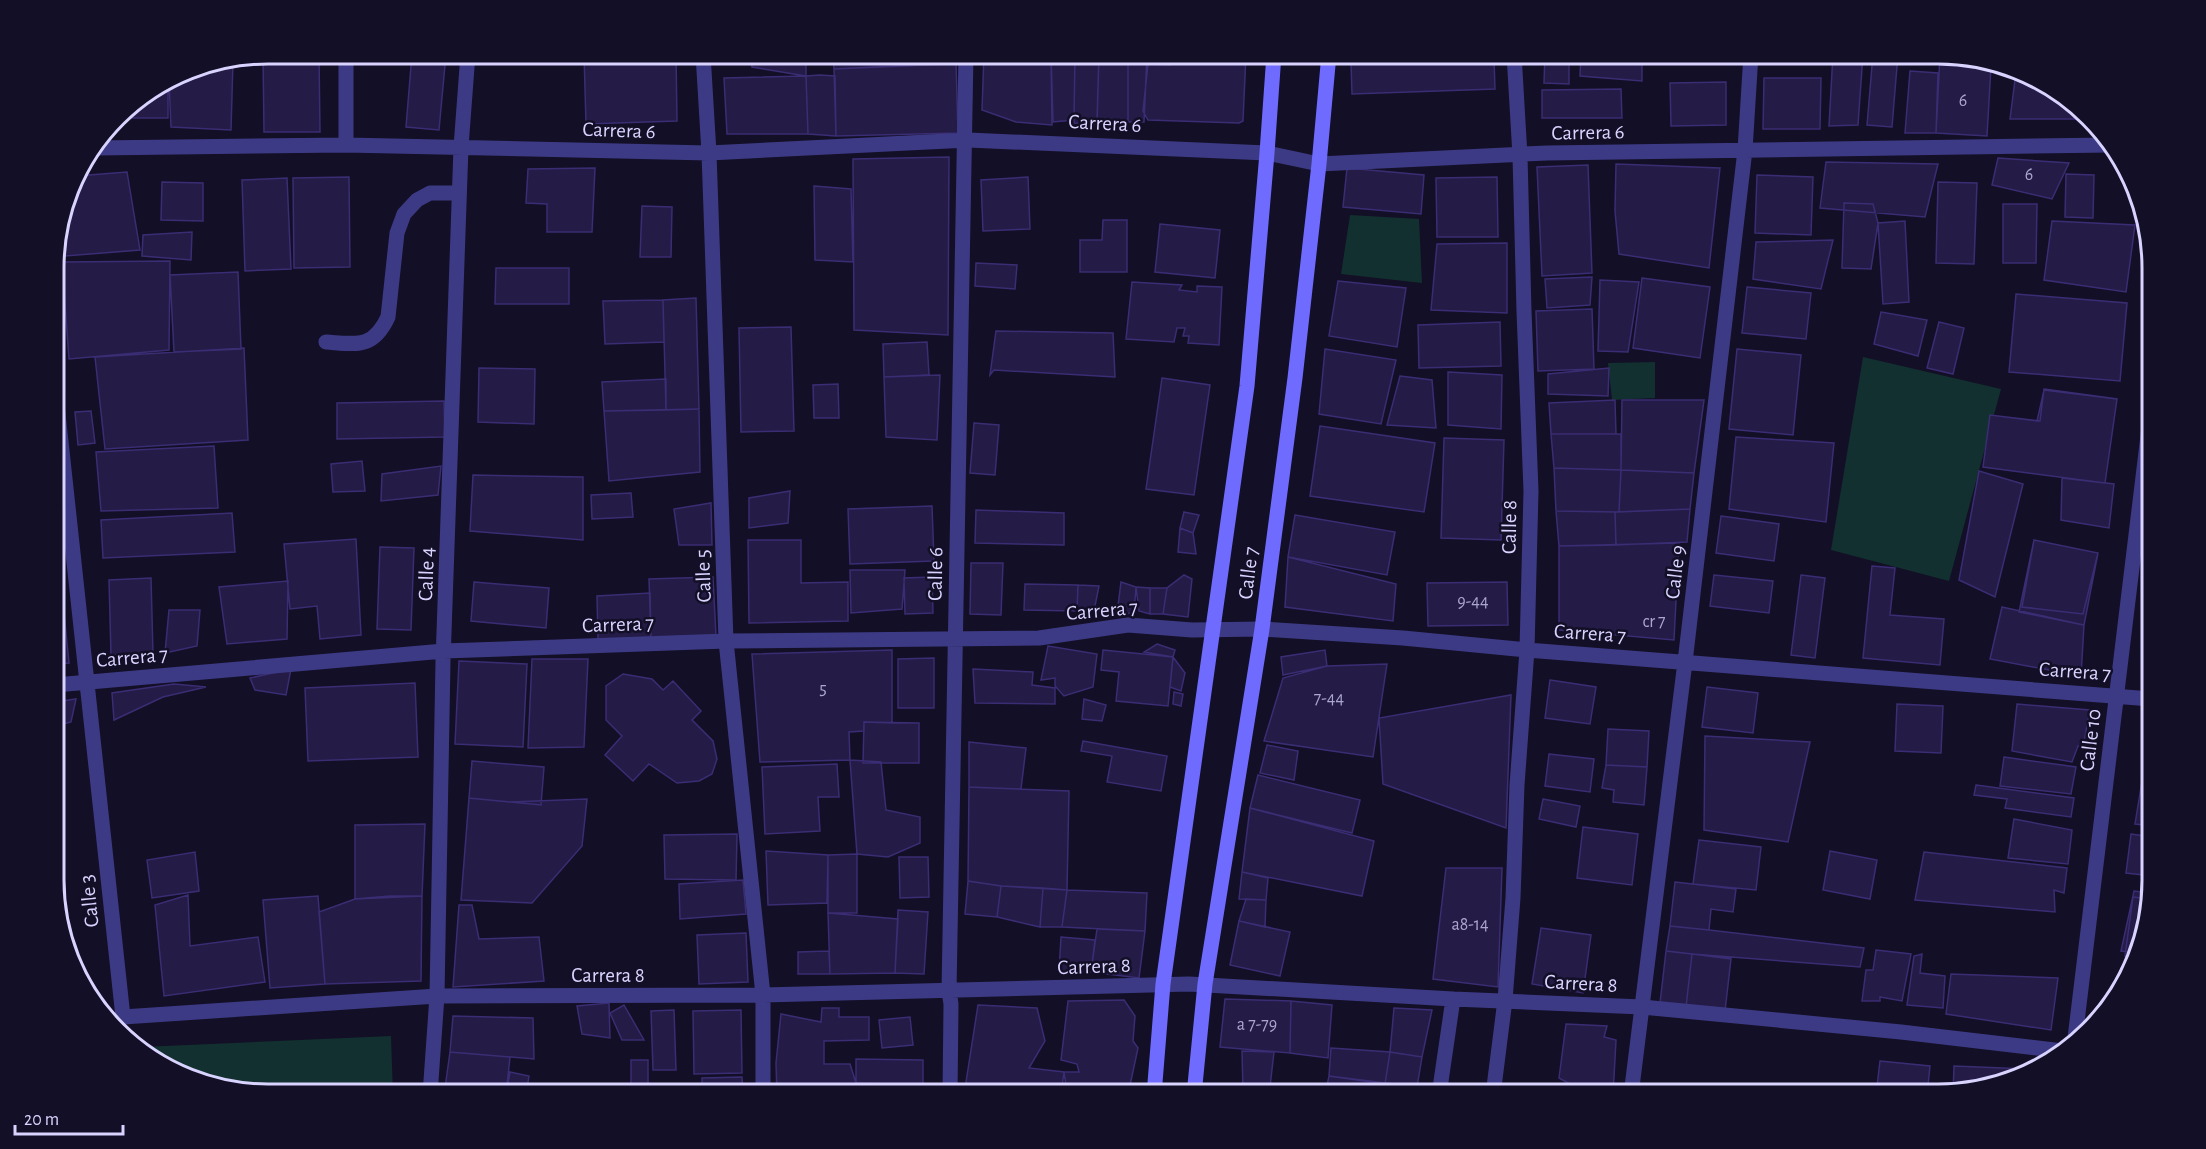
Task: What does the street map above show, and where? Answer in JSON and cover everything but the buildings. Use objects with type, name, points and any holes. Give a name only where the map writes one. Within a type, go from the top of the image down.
[{"type":"street","name":"Calle 7","points":[[1155,1084],[1163,984],[1246,386],[1273,64]]},
{"type":"street","name":"Calle 7","points":[[1195,1084],[1205,984],[1262,629],[1295,378],[1328,64]]},
{"type":"street","name":"Calle 8","points":[[1494,1084],[1505,1000],[1513,897],[1517,785],[1527,650],[1531,491],[1520,156],[1515,64]]},
{"type":"street","name":"Calle 9","points":[[1632,1084],[1745,150],[1750,64]]},
{"type":"street","points":[[346,65],[346,145]]},
{"type":"street","name":"Calle 4","points":[[431,1084],[437,996],[444,651],[459,193],[467,65]]},
{"type":"street","name":"Calle 5","points":[[704,65],[709,153],[726,641],[763,995],[763,1084]]},
{"type":"street","name":"Calle 6","points":[[950,1084],[951,1004],[949,991],[966,65]]},
{"type":"street","name":"Carrera 6","points":[[104,148],[346,145],[709,153],[965,140],[1055,142],[1267,153],[1319,164],[1745,150],[2100,145]]},
{"type":"street","points":[[326,342],[363,344],[374,338],[388,317],[397,233],[404,214],[417,200],[430,193],[459,193]]},
{"type":"street","name":"Calle 3","points":[[65,475],[123,1017]]},
{"type":"street","name":"Calle 10","points":[[2076,1030],[2142,486]]},
{"type":"street","name":"Carrera 7","points":[[64,684],[444,651],[726,641],[1039,638],[1128,626],[1192,630],[1262,629],[1403,638],[1527,650],[2142,698]]},
{"type":"street","name":"Carrera 8","points":[[123,1017],[437,996],[763,995],[1205,984],[1453,999],[1642,1007],[1901,1032],[2051,1050]]},
{"type":"street","points":[[1441,1084],[1453,999]]},
{"type":"green space","points":[[1350,215],[1419,219],[1422,283],[1341,274]]},
{"type":"green space","points":[[1863,357],[2001,389],[1949,581],[1831,550]]},
{"type":"green space","points":[[1655,362],[1655,398],[1612,400],[1608,363]]},
{"type":"green space","points":[[391,1036],[393,1084],[255,1084],[229,1081],[203,1074],[150,1047]]}]
